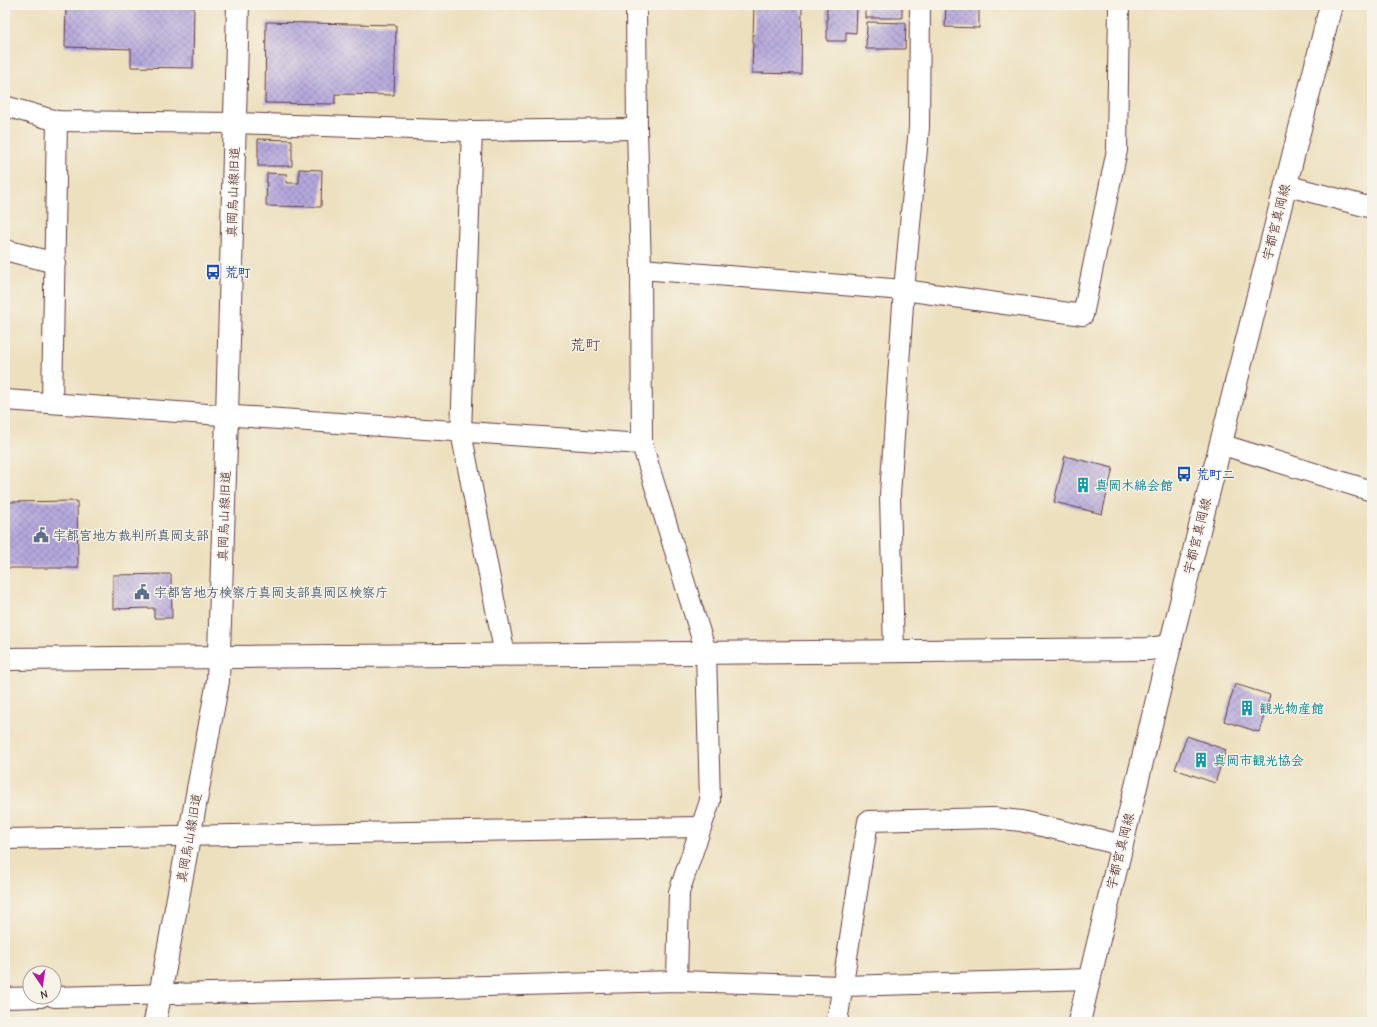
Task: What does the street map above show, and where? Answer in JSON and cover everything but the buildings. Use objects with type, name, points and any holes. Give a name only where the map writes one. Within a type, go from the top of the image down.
[{"type":"street","name":"真岡烏山線旧道","points":[[155,1022],[218,681],[238,5]]},
{"type":"street","points":[[636,5],[637,129],[641,269],[642,444],[706,652],[710,801],[679,892],[677,982]]},
{"type":"street","points":[[894,652],[890,495],[904,290],[919,127],[920,5]]},
{"type":"street","points":[[641,269],[904,290],[1083,315],[1117,150],[1119,5]]},
{"type":"street","name":"宇都宮真岡線","points":[[1079,1022],[1170,646],[1330,5]]},
{"type":"street","points":[[5,106],[57,121],[235,123],[472,131],[637,129]]},
{"type":"street","points":[[52,403],[56,263],[57,121]]},
{"type":"street","points":[[472,131],[460,432],[506,654]]},
{"type":"street","points":[[1285,185],[1372,208]]},
{"type":"street","points":[[5,250],[56,263]]},
{"type":"street","points":[[5,400],[642,444]]},
{"type":"street","points":[[1220,444],[1372,491]]},
{"type":"street","points":[[5,659],[706,652],[894,652],[1148,649],[1170,646]]},
{"type":"street","points":[[837,1022],[868,821],[994,818],[1021,821],[1122,845]]},
{"type":"street","points":[[5,839],[701,827]]},
{"type":"street","points":[[62,997],[677,982],[842,986],[1090,979]]},
{"type":"street","points":[[5,998],[22,998]]},
{"type":"place","name":"荒町","points":[[213,272]]},
{"type":"place","name":"荒町二","points":[[1184,474]]},
{"type":"place","name":"真岡木綿会館","points":[[1083,485]]},
{"type":"place","name":"宇都宮地方裁判所真岡支部","points":[[41,535]]},
{"type":"place","name":"宇都宮地方検察庁真岡支部真岡区検察庁","points":[[142,592]]},
{"type":"place","name":"観光物産館","points":[[1247,708]]},
{"type":"place","name":"真岡市観光協会","points":[[1201,760]]},
{"type":"district","name":"荒町","points":[[585,345]]}]
